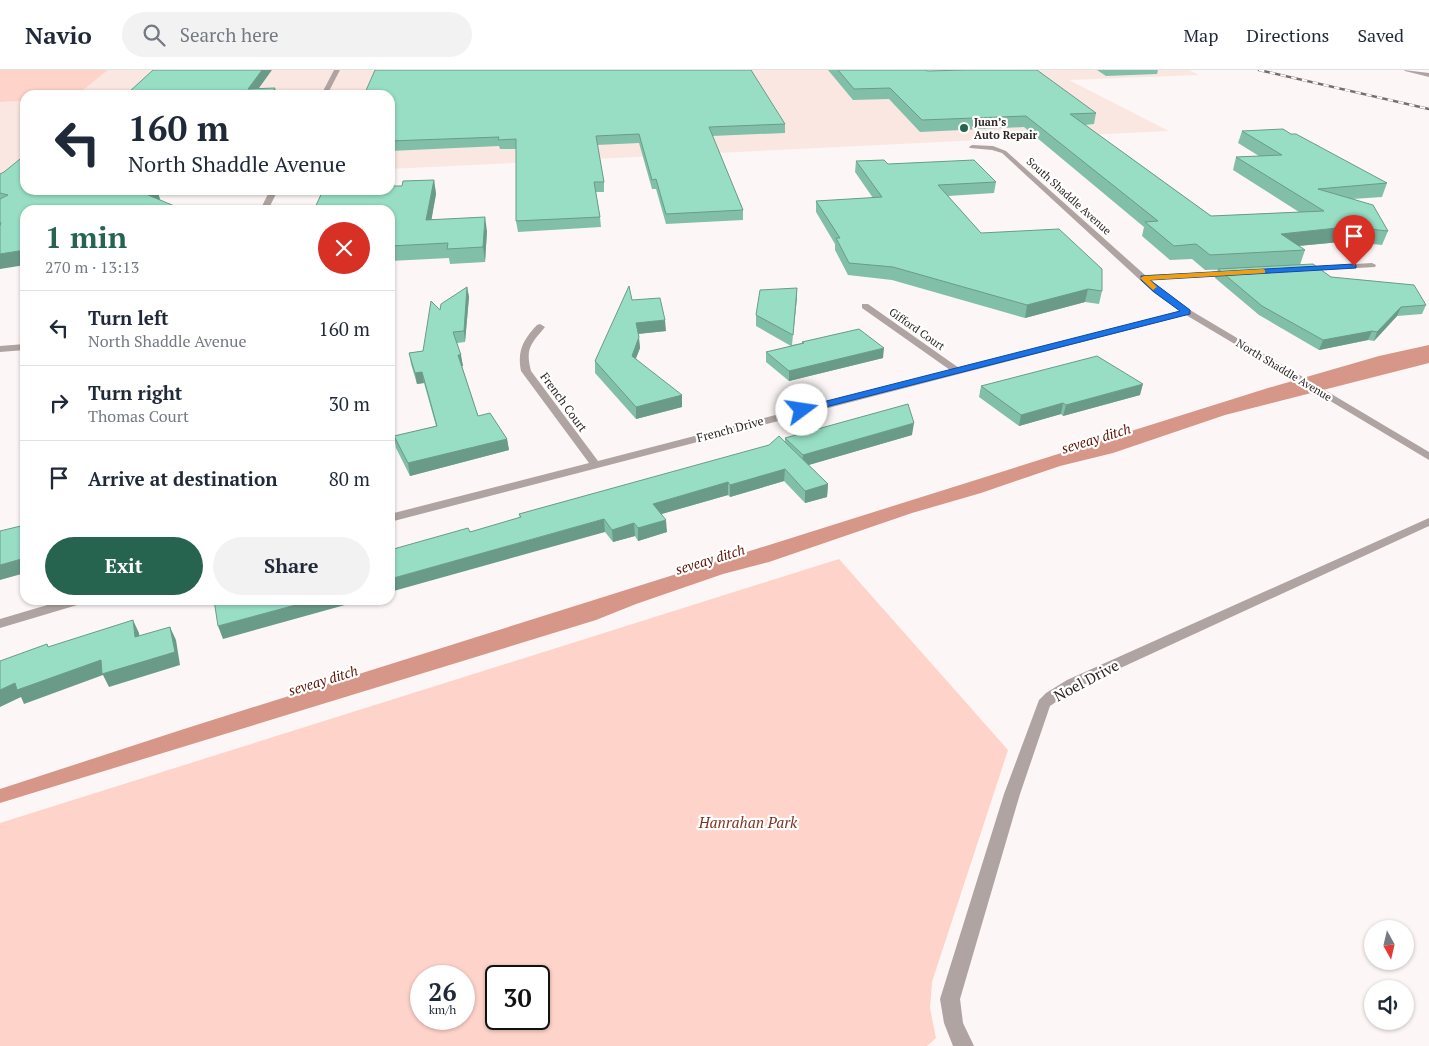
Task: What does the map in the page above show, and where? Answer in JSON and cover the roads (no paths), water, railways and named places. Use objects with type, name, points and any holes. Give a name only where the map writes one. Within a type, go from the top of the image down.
[{"type":"street","points":[[327,90],[337,70]]},
{"type":"street","points":[[1407,70],[1429,75]]},
{"type":"street","name":"South Shaddle Avenue","points":[[972,147],[992,148],[1004,152],[1144,278]]},
{"type":"street","points":[[1294,270],[1372,265]]},
{"type":"street","points":[[1144,278],[1244,272]]},
{"type":"street","name":"North Shaddle Avenue","points":[[1144,278],[1156,290],[1187,312],[1429,457]]},
{"type":"street","name":"Gifford Court","points":[[865,306],[956,370]]},
{"type":"street","name":"French Drive","points":[[395,517],[956,370],[1187,312]]},
{"type":"street","name":"French Court","points":[[540,327],[526,342],[523,360],[526,371],[595,464]]},
{"type":"street","points":[[0,349],[20,347]]},
{"type":"street","name":"Noel Drive","points":[[964,1046],[956,1034],[950,1012],[950,999],[1012,794],[1044,704],[1051,697],[1072,684],[1429,522]]},
{"type":"street","points":[[0,624],[63,605]]},
{"type":"railway","points":[[1259,70],[1429,109]]},
{"type":"place","name":"Juan’s Auto Repair","points":[[964,128]]},
{"type":"water label","name":"seveay ditch","points":[[1096,438]]},
{"type":"water label","name":"seveay ditch","points":[[710,559]]},
{"type":"water label","name":"seveay ditch","points":[[323,680]]},
{"type":"park label","name":"Hanrahan Park","points":[[748,822]]}]
